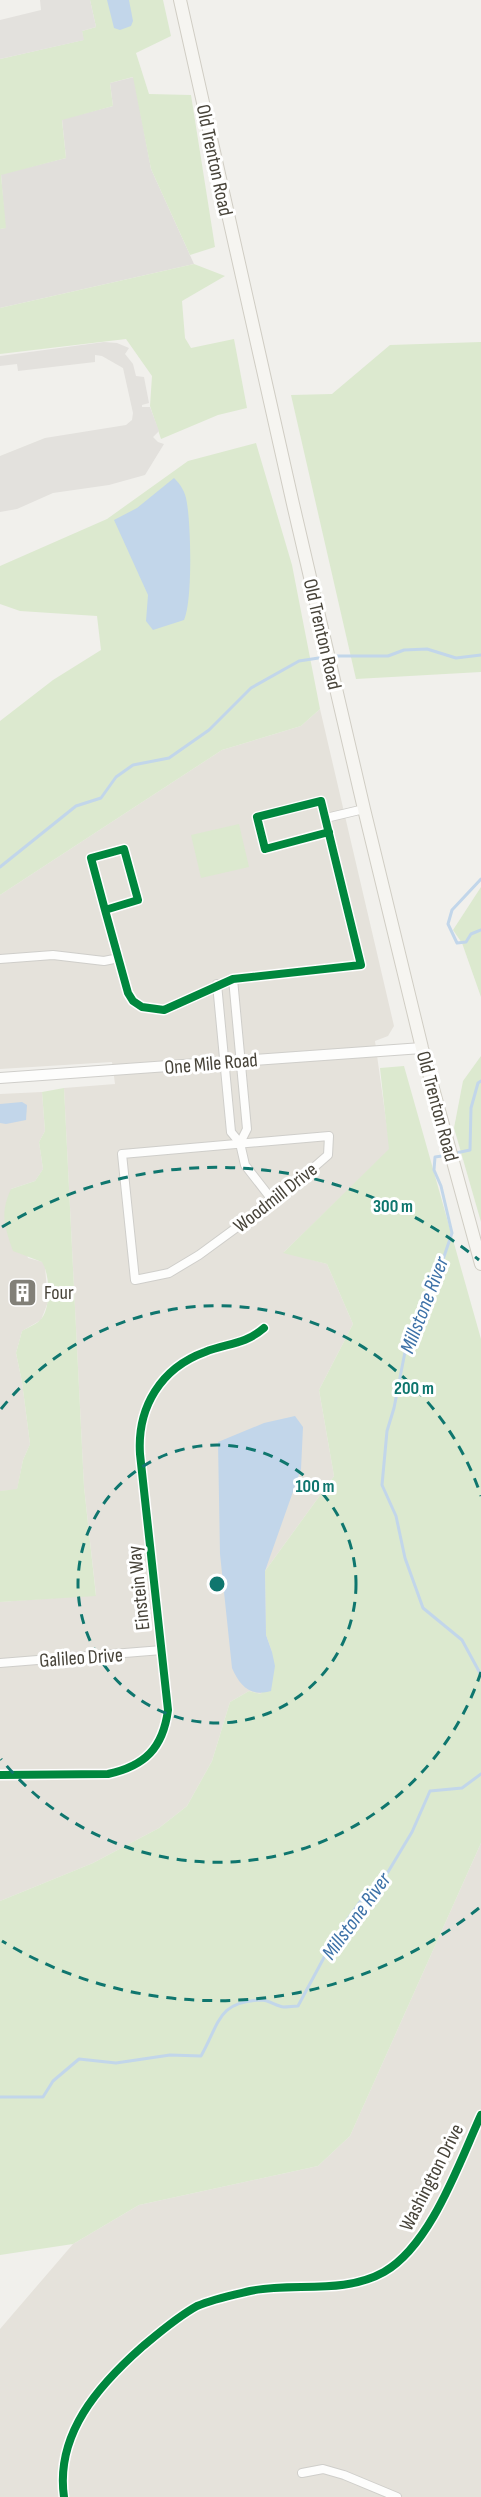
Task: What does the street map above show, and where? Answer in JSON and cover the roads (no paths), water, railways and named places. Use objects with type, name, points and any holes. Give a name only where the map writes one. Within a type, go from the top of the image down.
[{"type":"main road","name":"Old Trenton Road","points":[[180,0],[364,809],[422,1048],[481,1264]]},
{"type":"street","points":[[105,910],[138,900],[124,849],[91,858],[125,985],[133,1001],[150,1009],[174,1007],[217,984],[233,979],[361,965],[326,818],[321,801],[257,817],[265,849],[329,832]]},
{"type":"street","points":[[326,818],[364,809]]},
{"type":"street","points":[[0,959],[53,955],[104,961],[118,958]]},
{"type":"street","points":[[233,979],[247,1129],[240,1143]]},
{"type":"street","points":[[217,984],[231,1132],[240,1143],[244,1165],[273,1200]]},
{"type":"street","name":"One Mile Road","points":[[0,1078],[422,1048]]},
{"type":"street","name":"Woodmill Drive","points":[[329,1136],[328,1155],[273,1200],[199,1255],[169,1273],[135,1280],[122,1154],[329,1136]]},
{"type":"street","name":"Einstein Way","points":[[0,1776],[108,1774],[123,1771],[140,1763],[152,1752],[166,1727],[168,1710],[140,1448],[141,1428],[147,1405],[154,1389],[178,1366],[205,1352],[249,1339],[264,1328]]},
{"type":"street","name":"Galileo Drive","points":[[0,1663],[162,1650]]},
{"type":"street","name":"Washington Drive","points":[[64,2497],[62,2484],[65,2456],[74,2428],[112,2374],[167,2325],[198,2306],[253,2291],[350,2284],[384,2272],[413,2247],[432,2220],[481,2115]]},
{"type":"street","points":[[302,2473],[323,2469],[397,2497]]},
{"type":"water","points":[[107,0],[129,0],[133,21],[131,26],[120,30],[114,28]]},
{"type":"water","points":[[174,478],[184,492],[188,508],[189,596],[184,620],[153,630],[146,621],[148,595],[114,520],[137,508]]},
{"type":"water","points":[[22,1102],[27,1105],[26,1120],[0,1123],[0,1104]]},
{"type":"water","points":[[295,1416],[303,1427],[301,1469],[265,1571],[266,1635],[275,1666],[271,1691],[257,1692],[242,1685],[232,1668],[220,1554],[218,1442],[264,1423]]},
{"type":"waterway","points":[[332,656],[388,656],[404,650],[427,649],[456,658],[481,655]]},
{"type":"waterway","points":[[0,867],[76,806],[101,798],[116,777],[133,765],[169,758],[209,730],[251,688],[299,661],[325,657]]},
{"type":"waterway","name":"Millstone River","points":[[481,879],[452,910],[448,924],[457,943],[466,942],[471,934],[481,930]]},
{"type":"waterway","name":"Millstone River","points":[[456,1153],[470,1150],[471,1108],[478,1083],[481,1081]]},
{"type":"waterway","name":"Millstone River","points":[[449,1155],[435,1157],[434,1170],[441,1186],[452,1233],[435,1283],[405,1352],[387,1431],[382,1485],[396,1516],[405,1558],[423,1608],[462,1640],[481,1675]]},
{"type":"waterway","name":"Millstone River","points":[[0,2097],[43,2097],[53,2081],[79,2059],[116,2063],[170,2055],[201,2056],[221,2017],[227,2010],[247,2001],[261,2000],[284,2007],[298,2006],[335,1937],[359,1903],[388,1872],[412,1832],[430,1791],[462,1788],[481,1774]]},
{"type":"place","name":"Four","points":[[23,1292]]}]
